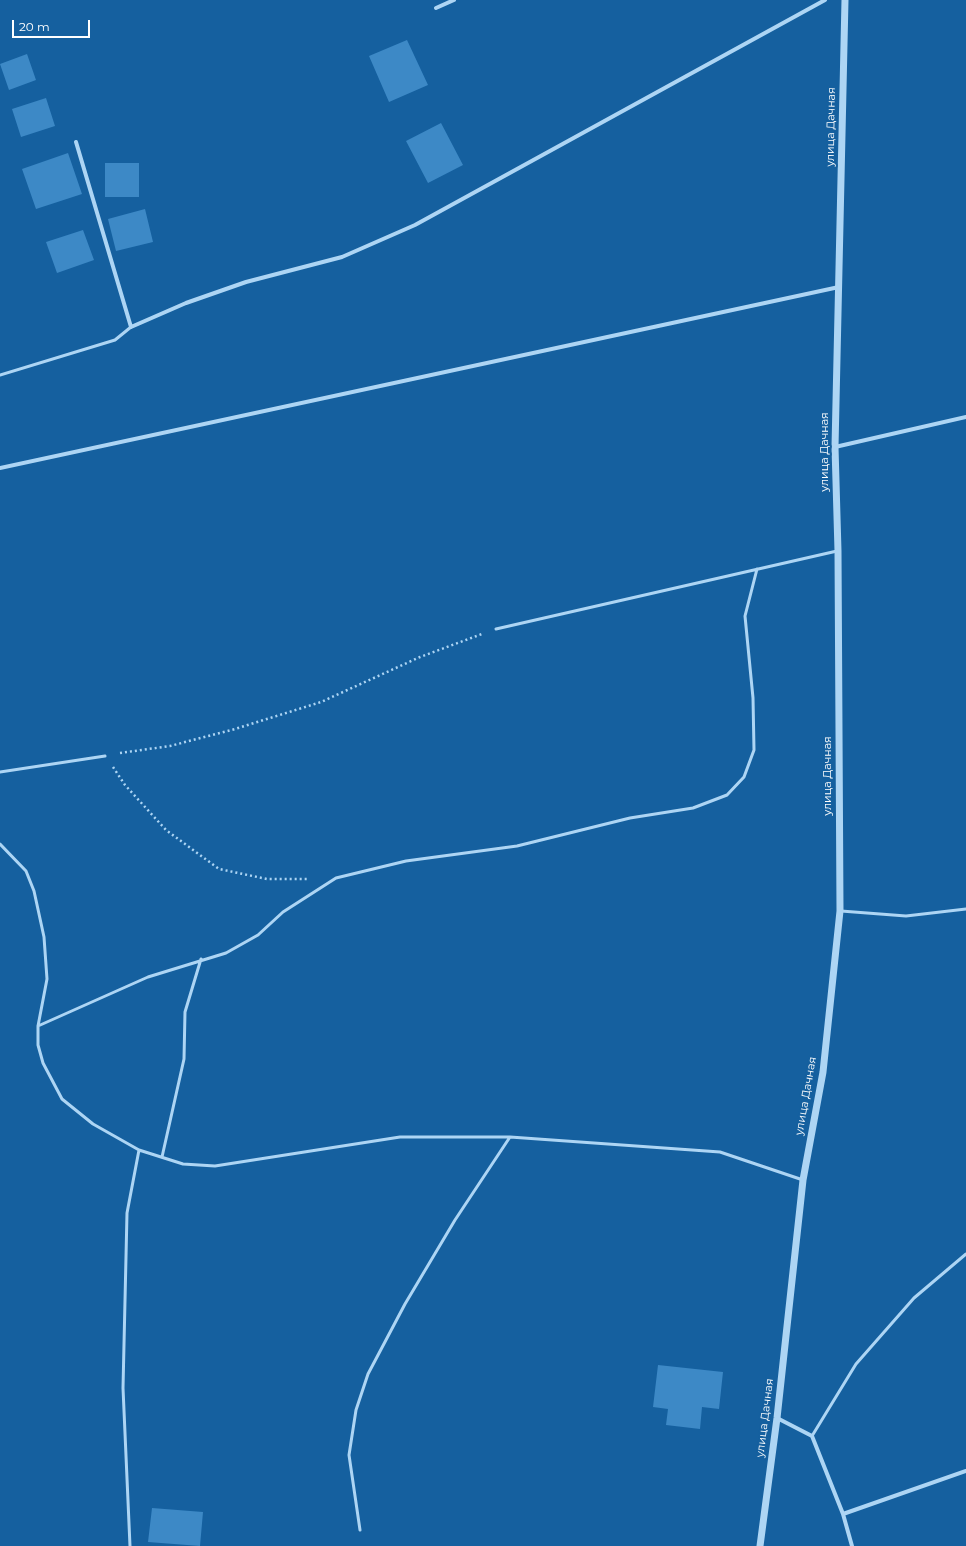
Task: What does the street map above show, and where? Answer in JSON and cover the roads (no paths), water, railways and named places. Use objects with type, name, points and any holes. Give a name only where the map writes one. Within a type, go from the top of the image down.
[{"type":"street","points":[[436,8],[454,0]]},
{"type":"street","points":[[76,142],[131,328],[186,302],[246,282],[342,257],[415,225],[824,0]]},
{"type":"street","name":"улица Дачная","points":[[760,1546],[777,1418],[802,1180],[823,1072],[840,911],[838,551],[835,447],[845,0]]},
{"type":"street","points":[[0,468],[838,287]]},
{"type":"street","points":[[835,447],[966,417]]},
{"type":"street","points":[[777,1418],[812,1436],[843,1514],[852,1546]]},
{"type":"street","points":[[843,1514],[966,1471]]},
{"type":"lane","points":[[0,375],[115,340],[131,328]]},
{"type":"lane","points":[[496,629],[838,551]]},
{"type":"lane","points":[[38,1026],[148,977],[201,959],[226,953],[258,935],[283,912],[336,878],[406,861],[517,846],[630,818],[693,808],[727,796],[744,777],[754,750],[753,698],[745,616],[757,569]]},
{"type":"lane","points":[[0,772],[105,756]]},
{"type":"lane","points":[[0,844],[26,871],[34,891],[44,937],[47,979],[38,1026],[38,1045],[44,1063],[62,1099],[93,1124],[139,1150],[184,1164],[215,1166],[400,1137],[510,1137],[720,1152],[802,1180]]},
{"type":"lane","points":[[840,911],[906,916],[966,909]]},
{"type":"lane","points":[[162,1157],[184,1059],[185,1012],[201,959]]},
{"type":"lane","points":[[360,1530],[348,1455],[356,1410],[368,1374],[405,1304],[455,1220],[510,1137]]},
{"type":"lane","points":[[130,1546],[123,1388],[127,1213],[139,1150]]},
{"type":"lane","points":[[812,1436],[856,1364],[914,1298],[966,1254]]}]
